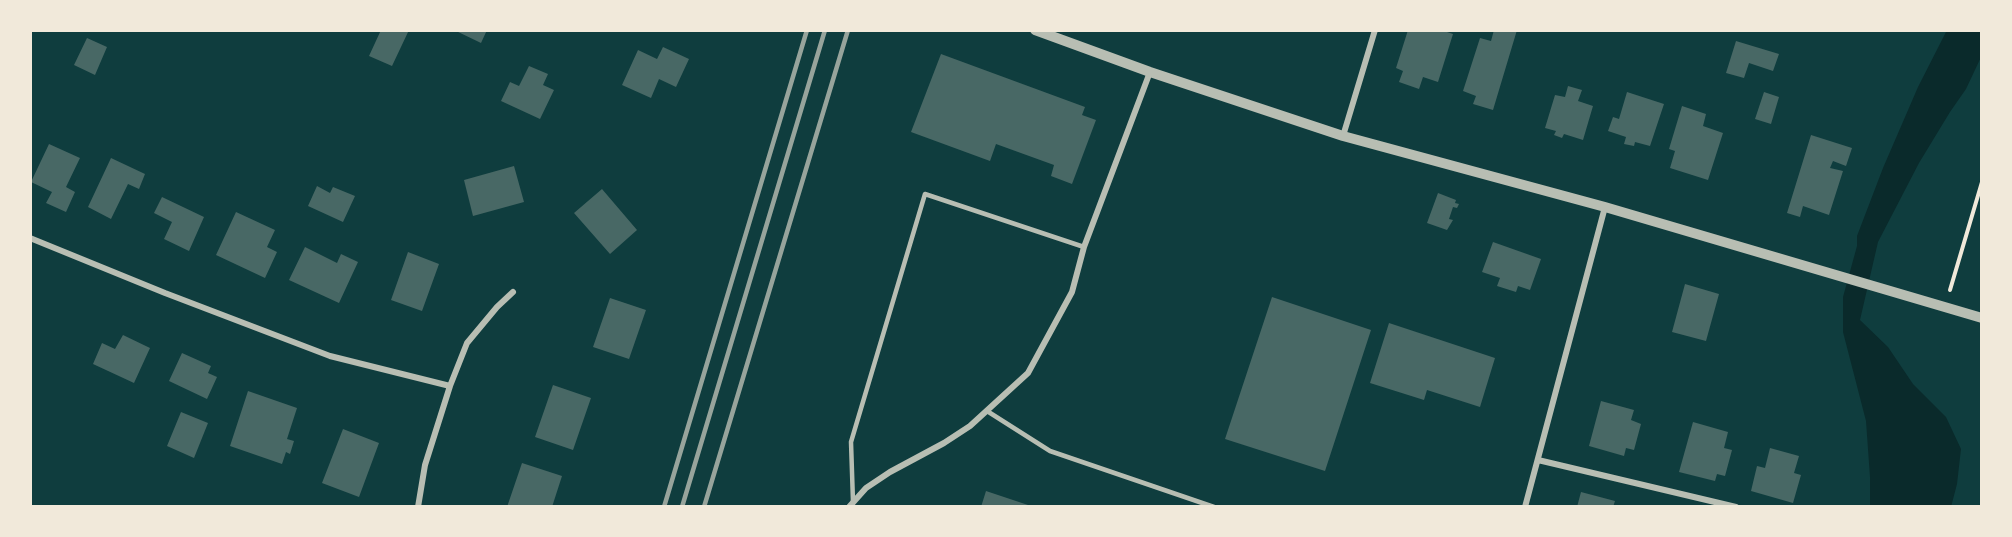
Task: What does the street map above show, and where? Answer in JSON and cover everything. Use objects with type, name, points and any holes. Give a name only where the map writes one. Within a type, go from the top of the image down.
[{"type":"street","points":[[1035,30],[1150,72],[1343,136],[1605,207],[1982,318]]},
{"type":"street","points":[[1343,136],[1375,30]]},
{"type":"street","points":[[851,505],[866,488],[890,472],[970,426],[1028,373],[1072,292],[1084,247],[1150,72]]},
{"type":"street","points":[[1525,507],[1605,207]]},
{"type":"street","points":[[30,238],[330,356],[450,387]]},
{"type":"street","points":[[418,507],[425,465],[467,343],[497,307],[513,292]]},
{"type":"street","points":[[1538,460],[1736,507]]},
{"type":"lane","points":[[851,505],[851,442],[925,194],[1084,247]]},
{"type":"lane","points":[[987,411],[1050,452],[1214,507]]},
{"type":"path","points":[[1944,308],[1982,182]]},
{"type":"water","points":[[1947,30],[1982,30],[1982,55],[1966,89],[1919,163],[1878,242],[1860,320],[1888,347],[1913,384],[1946,417],[1961,449],[1957,484],[1951,507],[1870,507],[1866,421],[1843,332],[1843,297],[1857,246],[1857,236],[1883,168],[1918,87]]},
{"type":"building","points":[[381,30],[409,30],[392,66],[369,56]]},
{"type":"building","points":[[454,30],[487,30],[481,43]]},
{"type":"building","points":[[1408,30],[1441,30],[1453,34],[1438,82],[1423,77],[1419,89],[1399,82],[1403,71],[1396,68]]},
{"type":"building","points":[[1494,30],[1517,30],[1493,110],[1473,104],[1476,96],[1463,91],[1480,38],[1491,41]]},
{"type":"building","points":[[87,38],[107,47],[95,75],[74,65]]},
{"type":"building","points":[[1736,41],[1779,54],[1773,71],[1749,63],[1744,78],[1726,73]]},
{"type":"building","points":[[663,47],[689,59],[676,87],[659,79],[651,98],[622,85],[638,50],[657,59]]},
{"type":"building","points":[[941,54],[1085,107],[1082,115],[1096,120],[1072,184],[1051,176],[1054,165],[996,144],[990,161],[911,132]]},
{"type":"building","points":[[529,66],[548,74],[543,85],[554,90],[540,119],[501,101],[510,82],[519,86]]},
{"type":"building","points":[[1568,86],[1582,90],[1578,101],[1593,106],[1583,140],[1564,134],[1562,138],[1554,135],[1556,131],[1545,128],[1555,95],[1565,97]]},
{"type":"building","points":[[1627,92],[1664,104],[1650,146],[1635,142],[1634,146],[1624,144],[1626,137],[1608,131],[1613,117],[1619,119]]},
{"type":"building","points":[[1764,92],[1779,97],[1771,124],[1755,119]]},
{"type":"building","points":[[1682,106],[1706,114],[1703,126],[1723,133],[1708,180],[1670,168],[1675,151],[1669,149]]},
{"type":"building","points":[[1811,135],[1852,148],[1846,166],[1833,161],[1830,168],[1843,171],[1829,215],[1803,206],[1800,217],[1787,213]]},
{"type":"building","points":[[49,144],[80,158],[66,187],[75,192],[66,212],[46,203],[52,192],[31,182]]},
{"type":"building","points":[[111,158],[145,174],[139,189],[128,184],[111,219],[88,207]]},
{"type":"building","points":[[514,166],[524,202],[473,216],[464,180]]},
{"type":"building","points":[[317,186],[330,193],[333,187],[355,196],[343,222],[308,206]]},
{"type":"building","points":[[602,189],[637,230],[610,254],[574,213]]},
{"type":"building","points":[[1438,193],[1456,200],[1455,203],[1459,204],[1457,208],[1453,207],[1449,219],[1453,220],[1447,230],[1427,223]]},
{"type":"building","points":[[162,197],[204,217],[189,251],[164,239],[172,222],[154,213]]},
{"type":"building","points":[[236,212],[275,230],[267,247],[277,252],[265,278],[216,255]]},
{"type":"building","points":[[1493,242],[1541,259],[1530,290],[1518,286],[1516,292],[1497,286],[1500,278],[1482,272]]},
{"type":"building","points":[[305,247],[337,263],[341,254],[358,262],[339,303],[289,280]]},
{"type":"building","points":[[408,252],[439,264],[422,311],[391,300]]},
{"type":"building","points":[[1685,284],[1719,294],[1706,341],[1672,332]]},
{"type":"building","points":[[1272,297],[1371,330],[1325,471],[1225,439]]},
{"type":"building","points":[[610,298],[646,310],[629,359],[593,347]]},
{"type":"building","points":[[1389,323],[1495,358],[1480,407],[1427,390],[1424,400],[1370,383]]},
{"type":"building","points":[[123,335],[150,348],[134,383],[93,364],[102,343],[115,349]]},
{"type":"building","points":[[182,353],[211,366],[208,373],[217,377],[207,399],[169,381]]},
{"type":"building","points":[[553,385],[591,398],[573,450],[535,437]]},
{"type":"building","points":[[248,391],[297,408],[287,439],[294,441],[290,454],[286,452],[282,464],[230,446]]},
{"type":"building","points":[[1601,401],[1634,410],[1631,420],[1641,424],[1634,450],[1626,448],[1624,456],[1589,446]]},
{"type":"building","points":[[181,412],[208,423],[194,458],[167,446]]},
{"type":"building","points":[[1693,422],[1728,432],[1724,448],[1732,450],[1725,476],[1717,474],[1715,481],[1679,472]]},
{"type":"building","points":[[343,429],[379,443],[359,497],[322,483]]},
{"type":"building","points":[[1770,448],[1799,456],[1794,473],[1801,475],[1793,503],[1751,491],[1757,466],[1765,468]]},
{"type":"building","points":[[522,463],[562,476],[552,507],[507,507]]},
{"type":"building","points":[[986,491],[1034,507],[981,507]]},
{"type":"building","points":[[1581,492],[1615,501],[1613,507],[1577,507]]},
{"type":"railway","points":[[664,507],[807,30]]},
{"type":"railway","points":[[682,507],[825,30]]},
{"type":"railway","points":[[704,507],[848,30]]}]
